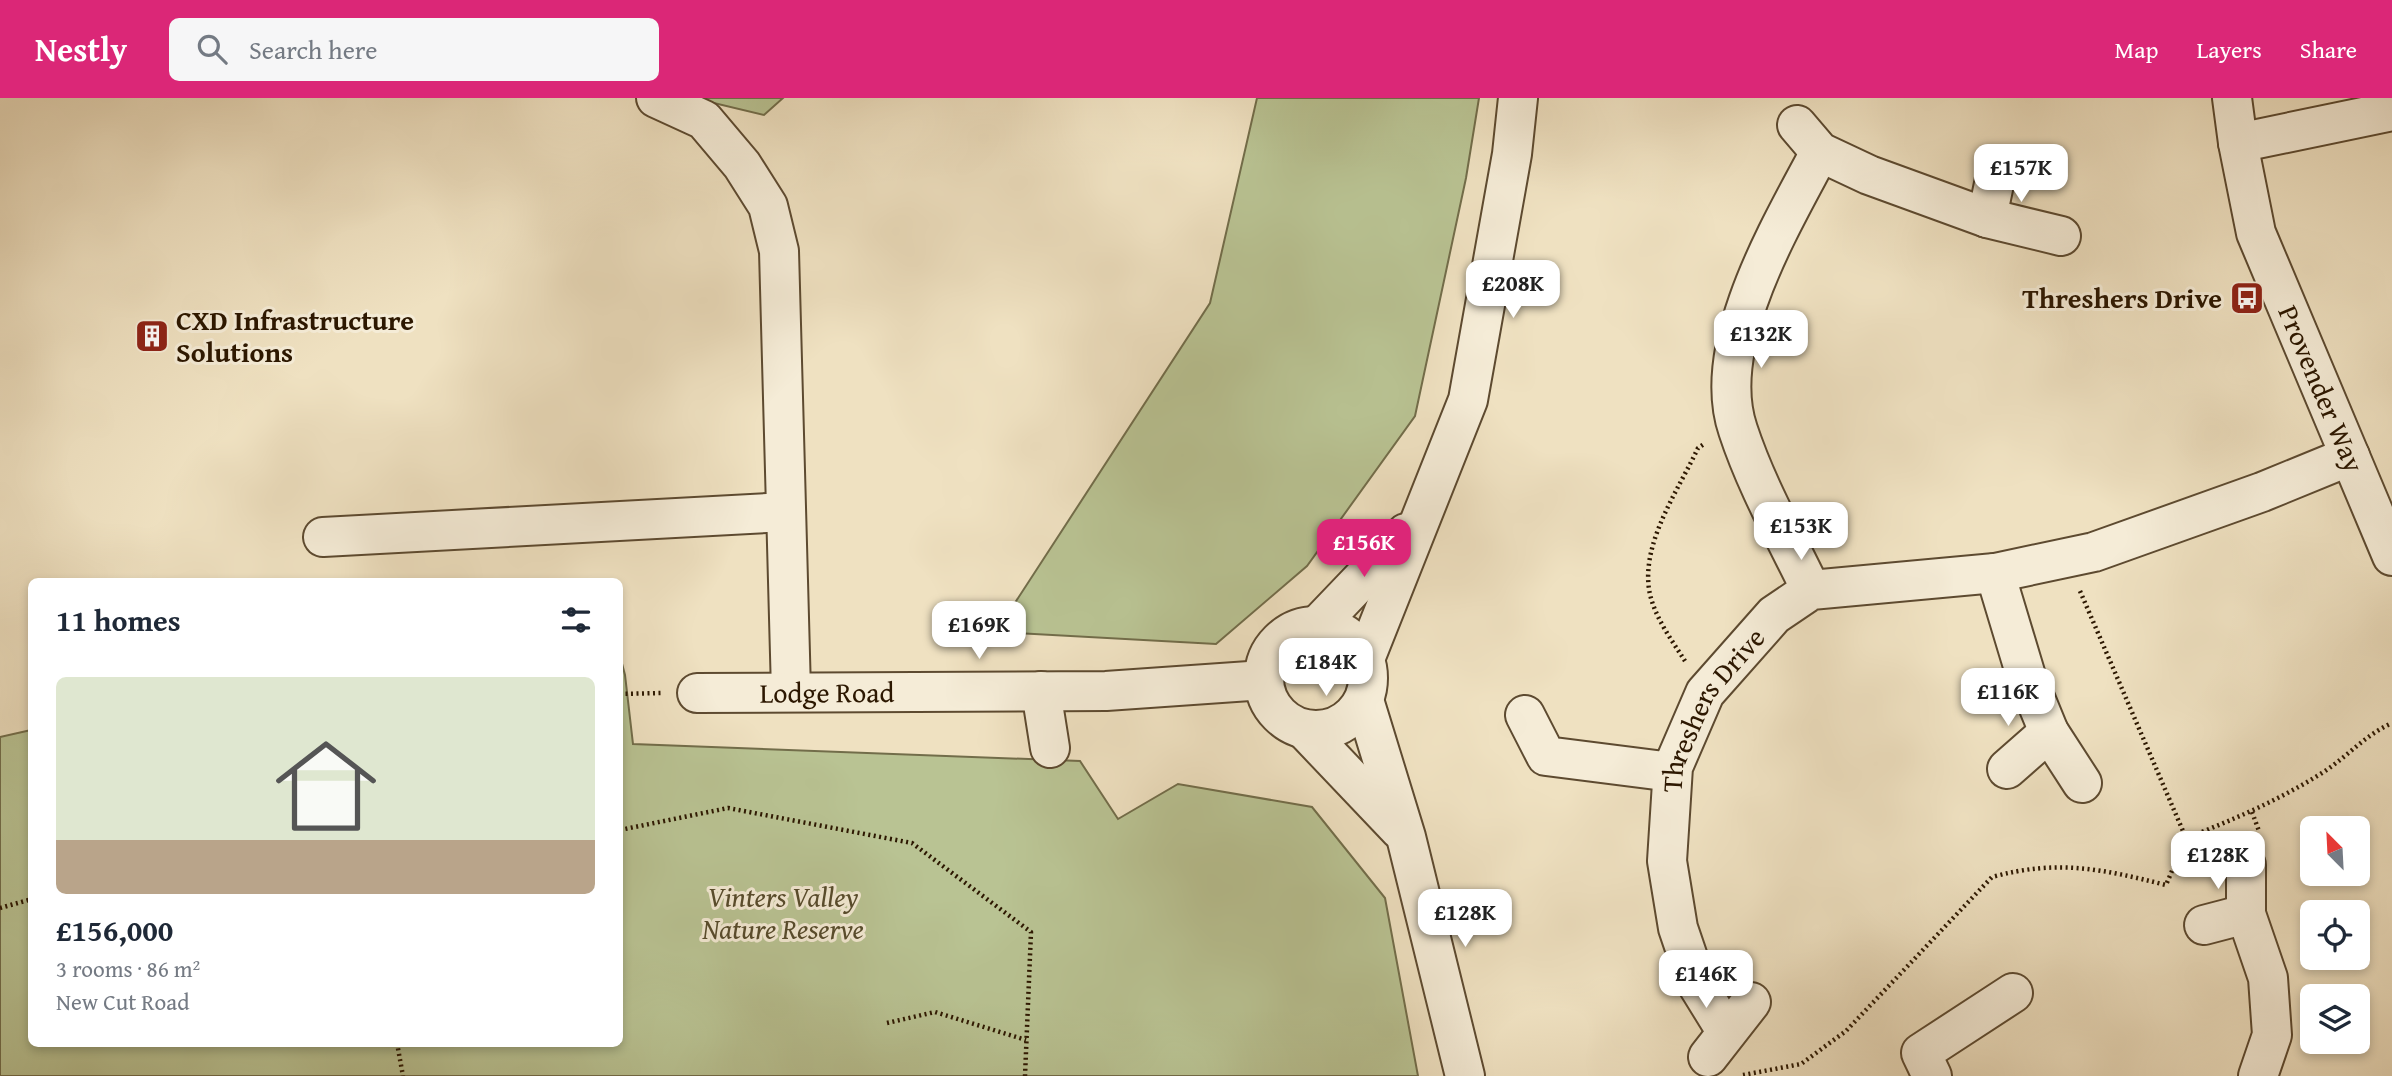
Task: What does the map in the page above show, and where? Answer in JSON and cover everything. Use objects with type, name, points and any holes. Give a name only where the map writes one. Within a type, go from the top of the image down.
[{"type":"street","points":[[656,98],[704,120],[742,165],[768,206],[779,251],[791,691]]},
{"type":"street","points":[[1365,659],[1468,400],[1512,154],[1518,98]]},
{"type":"street","name":"Provender Way","points":[[2232,98],[2256,233],[2392,556]]},
{"type":"street","points":[[2238,143],[2392,111]]},
{"type":"street","points":[[1811,590],[1764,492],[1736,422],[1730,366],[1746,306],[1787,214],[1808,138],[1869,175],[1987,218],[2061,236]]},
{"type":"street","points":[[1987,218],[1995,179]]},
{"type":"street","name":"Threshers Drive","points":[[1716,1046],[1678,928],[1667,861],[1672,772],[1705,693],[1774,615],[1811,590],[1995,573],[2094,552],[2236,501],[2350,456]]},
{"type":"street","points":[[324,537],[786,512]]},
{"type":"street","points":[[1318,625],[1419,520]]},
{"type":"street","points":[[1995,573],[2026,676],[2049,732],[2082,783]]},
{"type":"street","points":[[1318,625],[1347,635],[1365,659],[1369,673],[1364,700],[1354,715],[1339,726],[1322,730],[1304,729],[1288,722],[1276,711],[1267,697],[1264,680],[1266,663],[1279,641],[1301,628],[1318,625]]},
{"type":"street","name":"Lodge Road","points":[[697,693],[1105,691],[1264,680]]},
{"type":"street","points":[[1041,691],[1050,748]]},
{"type":"street","points":[[1364,700],[1406,837],[1465,1076]]},
{"type":"street","points":[[1525,715],[1546,756],[1672,772]]},
{"type":"street","points":[[1304,729],[1406,837]]},
{"type":"street","points":[[2007,769],[2049,732]]},
{"type":"street","points":[[2246,865],[2246,914],[2268,978],[2272,1035],[2258,1076]]},
{"type":"street","points":[[2204,925],[2246,914]]},
{"type":"street","points":[[1932,1076],[1921,1053],[2013,993]]},
{"type":"street","points":[[1716,1046],[1751,1002]]},
{"type":"path","points":[[1712,685],[1685,661],[1660,621],[1649,589],[1651,554],[1663,521],[1698,448],[1736,422]]},
{"type":"path","points":[[2065,558],[2186,838]]},
{"type":"path","points":[[1716,1046],[1744,1076],[1801,1063],[1846,1031],[1992,877],[2024,868],[2095,868],[2166,885],[2186,838],[2256,810],[2324,772],[2374,731],[2392,723]]},
{"type":"path","points":[[623,829],[728,808],[912,843],[1031,932],[1025,1076]]},
{"type":"path","points":[[0,908],[28,900]]},
{"type":"path","points":[[887,1023],[935,1012],[1026,1040]]},
{"type":"path","points":[[398,1047],[403,1076]]},
{"type":"green space","points":[[693,98],[783,98],[764,115]]},
{"type":"green space","points":[[1257,98],[1479,98],[1466,178],[1415,416],[1307,566],[1216,644],[996,632],[1210,303]]},
{"type":"green space","name":"Vinters Valley Nature Reserve","points":[[623,667],[633,744],[1080,761],[1118,819],[1178,784],[1312,807],[1385,898],[1418,1076],[0,1076],[0,737],[28,731],[28,1047],[623,1047]]},
{"type":"place","name":"Threshers Drive","points":[[2247,298]]},
{"type":"place","name":"CXD Infrastructure Solutions","points":[[152,336]]}]
